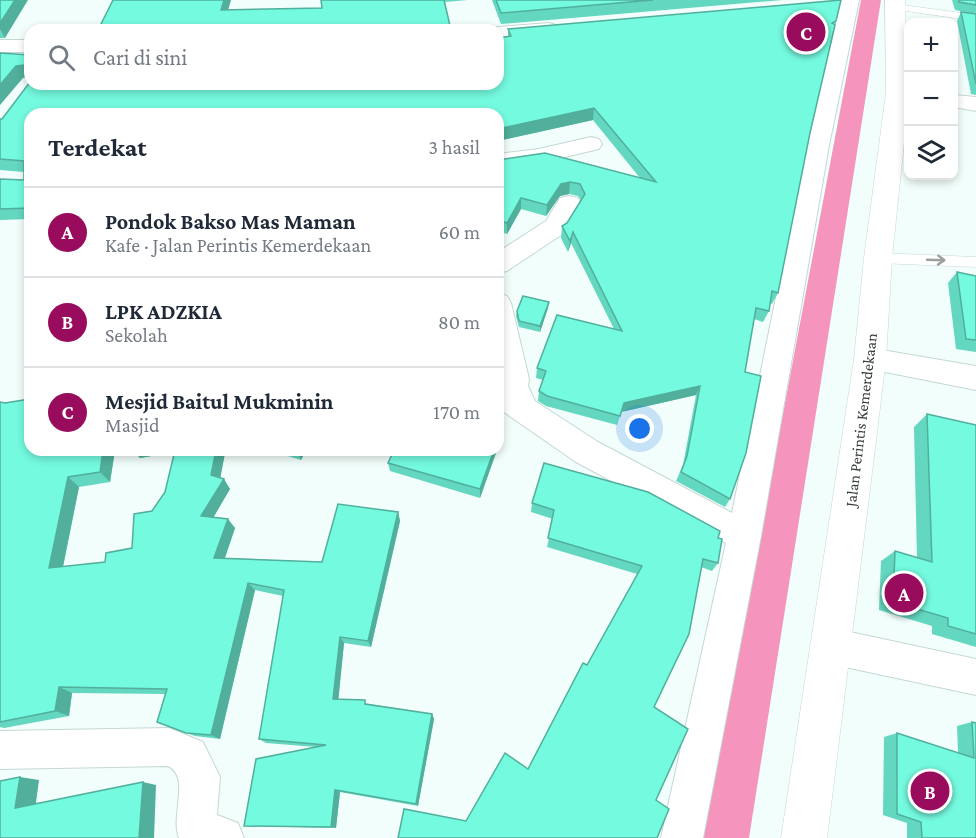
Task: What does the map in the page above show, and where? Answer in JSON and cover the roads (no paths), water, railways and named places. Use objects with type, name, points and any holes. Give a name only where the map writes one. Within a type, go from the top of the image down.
[{"type":"main road","name":"Jalan Perintis Kemerdekaan","points":[[804,838],[870,359],[878,258],[903,94],[895,4]]},
{"type":"street","points":[[682,838],[744,536],[844,2]]},
{"type":"street","points":[[504,32],[565,27]]},
{"type":"street","points":[[0,46],[24,46]]},
{"type":"street","points":[[958,102],[976,104]]},
{"type":"street","points":[[504,161],[591,144]]},
{"type":"street","points":[[504,260],[555,227],[569,204]]},
{"type":"street","points":[[504,330],[515,380],[513,386],[525,411]]},
{"type":"street","points":[[870,359],[976,378]]},
{"type":"street","points":[[504,396],[587,452],[744,536]]},
{"type":"street","points":[[831,646],[976,677]]},
{"type":"street","points":[[0,750],[170,747],[189,756],[200,777],[203,835]]},
{"type":"lane","points":[[895,4],[976,18]]},
{"type":"lane","points":[[878,258],[976,262]]},
{"type":"waterway","points":[[726,838],[871,0]]},
{"type":"place","name":"Mesjid Baitul Mukminin","points":[[806,32]]},
{"type":"place","name":"Pondok Bakso Mas Maman","points":[[904,593]]},
{"type":"place","name":"LPK ADZKIA","points":[[930,791]]}]
